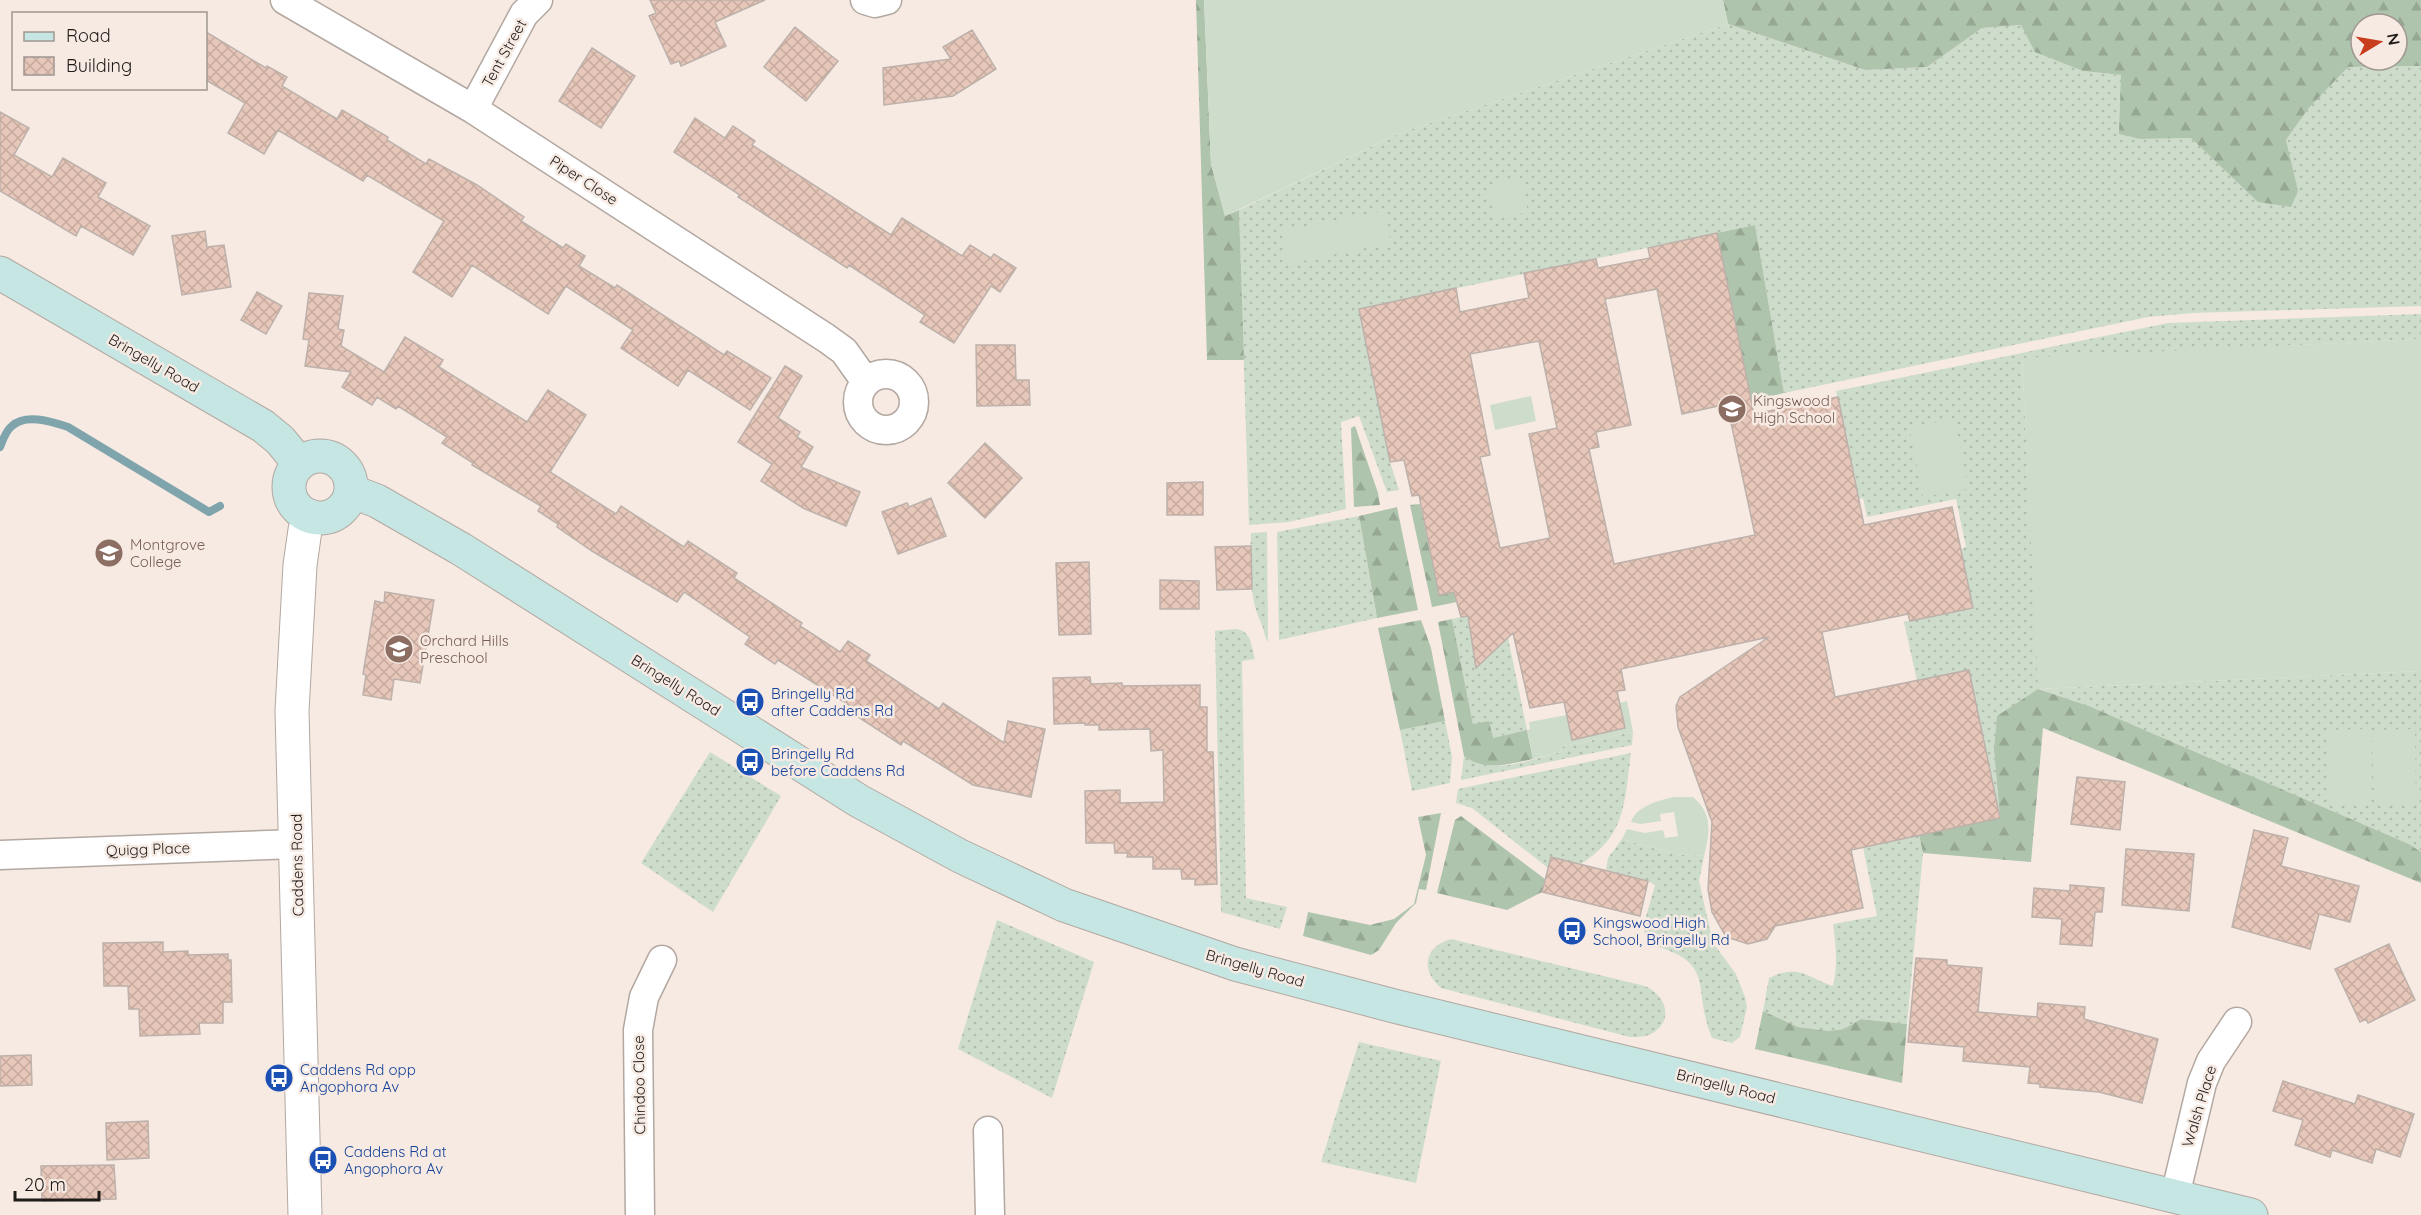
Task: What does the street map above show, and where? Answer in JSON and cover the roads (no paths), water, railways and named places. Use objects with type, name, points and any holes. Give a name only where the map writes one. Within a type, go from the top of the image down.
[{"type":"main road","name":"Bringelly Road","points":[[0,273],[262,426],[280,440],[299,463]]},
{"type":"main road","points":[[319,455],[339,462],[347,471],[351,481],[351,491],[340,510],[331,516],[321,518],[300,511],[293,503],[289,492],[292,471],[299,463],[309,457],[319,455]]},
{"type":"main road","name":"Bringelly Road","points":[[351,491],[377,501],[461,549],[859,801],[960,856],[1064,905],[1235,964],[1394,1006],[2251,1215]]},
{"type":"street","name":"Piper Close","points":[[285,0],[473,109],[826,338],[844,351],[866,382]]},
{"type":"street","name":"Tent Street","points":[[473,109],[524,14],[538,0]]},
{"type":"street","points":[[865,0],[875,3],[887,0]]},
{"type":"street","name":"Caddens Road","points":[[305,1215],[292,711],[300,565],[305,530],[310,516]]},
{"type":"street","name":"Quigg Place","points":[[0,855],[296,844]]},
{"type":"street","name":"Chindoo Close","points":[[640,1215],[638,1030],[644,997],[662,960]]},
{"type":"street","name":"Walsh Place","points":[[2175,1196],[2202,1083],[2211,1061],[2237,1023]]},
{"type":"street","points":[[988,1131],[990,1215]]},
{"type":"waterway","points":[[0,447],[8,430],[18,422],[32,419],[54,423],[68,427],[209,512],[220,506]]},
{"type":"place","name":"Kingswood High School","points":[[1732,409]]},
{"type":"place","name":"Montgrove College","points":[[109,553]]},
{"type":"place","name":"Orchard Hills Preschool","points":[[399,649]]},
{"type":"place","name":"Bringelly Rd after Caddens Rd","points":[[750,702]]},
{"type":"place","name":"Bringelly Rd before Caddens Rd","points":[[750,762]]},
{"type":"place","name":"Kingswood High School, Bringelly Rd","points":[[1572,931]]},
{"type":"place","name":"Caddens Rd opp Angophora Av","points":[[279,1078]]},
{"type":"place","name":"Caddens Rd at Angophora Av","points":[[323,1160]]}]
